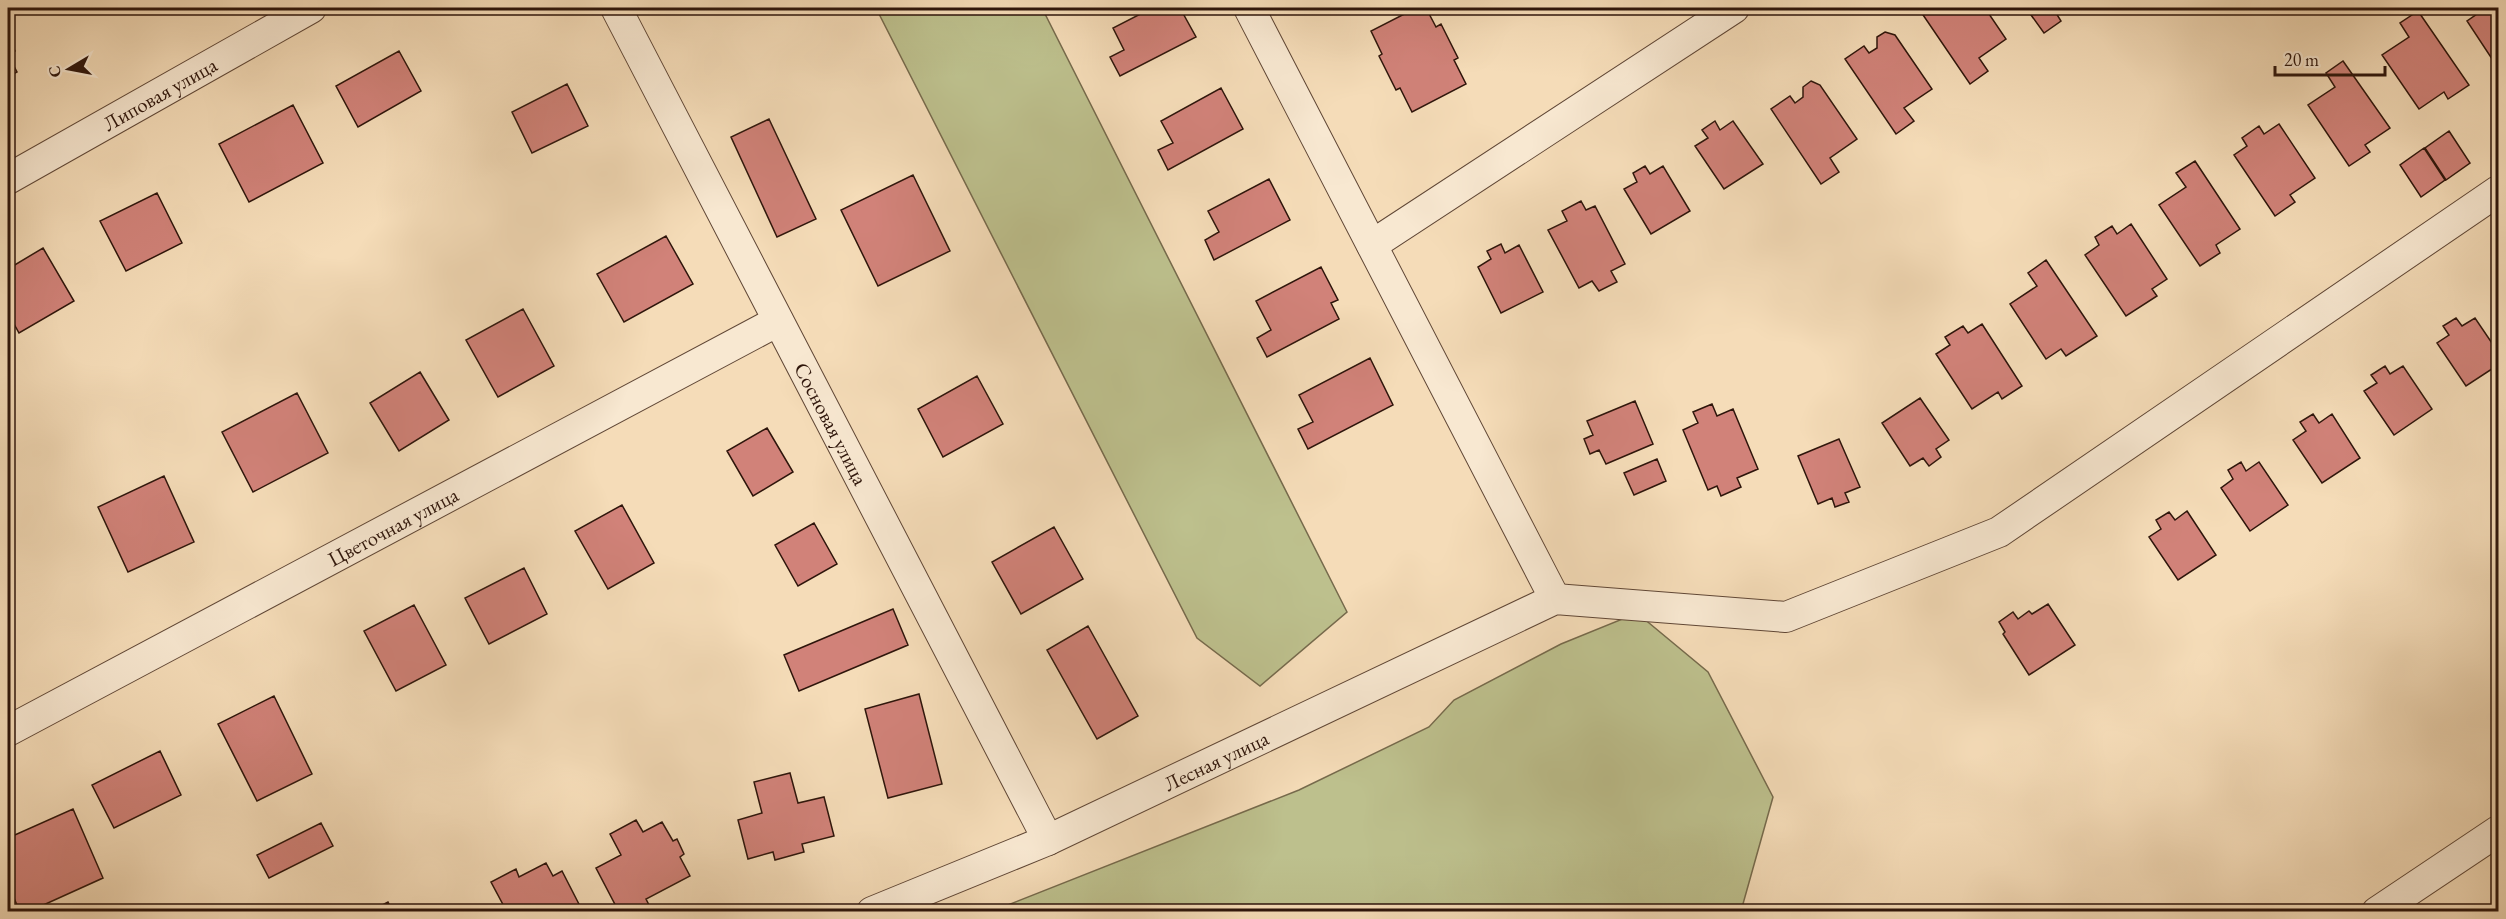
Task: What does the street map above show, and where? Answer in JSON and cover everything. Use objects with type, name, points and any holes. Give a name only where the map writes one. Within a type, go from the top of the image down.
[{"type":"street","name":"Липовая улица","points":[[8,179],[311,8]]},
{"type":"street","name":"Сосновая улица","points":[[616,8],[1048,840]]},
{"type":"street","points":[[1249,8],[1556,599],[1786,617],[1999,532],[2499,191]]},
{"type":"street","points":[[1372,245],[1734,8]]},
{"type":"street","name":"Цветочная улица","points":[[8,731],[778,321]]},
{"type":"street","name":"Лесная улица","points":[[873,912],[1048,840],[1556,599]]},
{"type":"street","points":[[2377,912],[2499,831]]},
{"type":"green space","points":[[876,8],[1042,8],[1347,612],[1260,686],[1197,638]]},
{"type":"green space","points":[[1637,613],[1708,672],[1773,797],[1741,911],[990,912],[1299,790],[1429,727],[1454,700],[1561,644]]},
{"type":"building","points":[[1152,8],[1180,8],[1196,37],[1120,76],[1110,57],[1124,50],[1113,28]]},
{"type":"building","points":[[1416,8],[1426,8],[1436,27],[1441,24],[1458,58],[1454,60],[1466,84],[1412,112],[1400,88],[1396,90],[1379,56],[1382,54],[1371,31]]},
{"type":"building","points":[[1985,8],[2006,39],[1979,58],[1988,71],[1970,84],[1919,9]]},
{"type":"building","points":[[2026,8],[2053,8],[2061,21],[2044,33]]},
{"type":"building","points":[[2478,8],[2498,8],[2498,68],[2467,21],[2480,12]]},
{"type":"building","points":[[2418,11],[2469,85],[2448,99],[2444,92],[2419,109],[2382,55],[2409,37],[2400,23]]},
{"type":"building","points":[[1885,32],[1895,35],[1932,89],[1904,108],[1914,121],[1896,134],[1845,59],[1864,46],[1869,53],[1877,48],[1877,37]]},
{"type":"building","points":[[9,39],[15,51],[8,55],[8,40]]},
{"type":"building","points":[[399,51],[421,91],[358,127],[336,86]]},
{"type":"building","points":[[8,55],[17,72],[8,77]]},
{"type":"building","points":[[2343,61],[2390,128],[2365,145],[2370,152],[2349,166],[2308,105],[2335,87],[2326,73]]},
{"type":"building","points":[[1811,81],[1820,85],[1857,139],[1830,158],[1839,172],[1821,184],[1771,109],[1790,96],[1795,103],[1803,97],[1803,87]]},
{"type":"building","points":[[567,84],[588,126],[532,153],[512,112]]},
{"type":"building","points":[[1221,88],[1243,129],[1168,170],[1158,150],[1173,143],[1161,121]]},
{"type":"building","points":[[293,105],[323,163],[249,202],[219,144]]},
{"type":"building","points":[[769,119],[816,219],[777,237],[731,137]]},
{"type":"building","points":[[1715,121],[1720,130],[1733,121],[1763,164],[1724,189],[1695,146],[1708,138],[1702,130]]},
{"type":"building","points":[[2279,124],[2315,178],[2290,195],[2295,202],[2275,216],[2234,155],[2247,146],[2242,138],[2259,126],[2264,134]]},
{"type":"building","points":[[2449,131],[2470,163],[2446,180],[2425,148]]},
{"type":"building","points":[[2424,148],[2445,180],[2421,197],[2400,165]]},
{"type":"building","points":[[2195,161],[2240,229],[2216,245],[2220,253],[2200,266],[2159,205],[2186,187],[2176,173]]},
{"type":"building","points":[[1645,166],[1650,174],[1663,166],[1690,211],[1651,234],[1624,189],[1637,182],[1633,173]]},
{"type":"building","points":[[913,175],[950,251],[878,286],[841,210]]},
{"type":"building","points":[[1269,179],[1290,220],[1214,260],[1205,240],[1219,232],[1208,211]]},
{"type":"building","points":[[157,193],[182,243],[126,271],[100,221]]},
{"type":"building","points":[[1581,201],[1586,210],[1595,206],[1625,264],[1611,271],[1617,282],[1599,291],[1592,281],[1579,288],[1548,230],[1567,221],[1562,211]]},
{"type":"building","points":[[2131,224],[2167,279],[2152,289],[2157,296],[2126,316],[2085,255],[2099,245],[2095,237],[2112,226],[2117,234]]},
{"type":"building","points":[[666,236],[693,284],[624,322],[597,274]]},
{"type":"building","points":[[1501,244],[1505,253],[1519,245],[1543,292],[1501,313],[1478,267],[1491,259],[1487,251]]},
{"type":"building","points":[[43,248],[74,301],[19,333],[8,313],[8,269]]},
{"type":"building","points":[[2046,260],[2097,336],[2066,356],[2061,349],[2046,359],[2010,304],[2037,286],[2028,273]]},
{"type":"building","points":[[1321,267],[1338,300],[1331,303],[1339,319],[1267,357],[1257,338],[1271,330],[1256,301]]},
{"type":"building","points":[[523,309],[554,366],[498,397],[466,340]]},
{"type":"building","points":[[2456,318],[2462,326],[2475,318],[2498,352],[2498,365],[2466,386],[2437,343],[2449,335],[2443,326]]},
{"type":"building","points":[[1982,324],[2022,386],[2002,399],[1998,392],[1972,409],[1936,354],[1950,345],[1945,337],[1963,326],[1968,333]]},
{"type":"building","points":[[1370,358],[1393,405],[1308,449],[1298,429],[1313,422],[1299,395]]},
{"type":"building","points":[[2385,366],[2390,374],[2403,366],[2432,409],[2394,435],[2364,391],[2377,383],[2371,375]]},
{"type":"building","points":[[420,372],[449,420],[399,451],[370,403]]},
{"type":"building","points":[[977,376],[1003,424],[943,457],[918,409]]},
{"type":"building","points":[[297,393],[328,453],[253,492],[222,432]]},
{"type":"building","points":[[1920,398],[1949,440],[1936,449],[1941,457],[1929,466],[1923,458],[1910,466],[1882,423]]},
{"type":"building","points":[[1635,401],[1653,444],[1606,464],[1599,450],[1590,454],[1584,439],[1593,435],[1587,421]]},
{"type":"building","points":[[1712,404],[1717,416],[1733,409],[1758,469],[1737,478],[1741,487],[1721,496],[1717,486],[1708,490],[1683,430],[1698,423],[1693,412]]},
{"type":"building","points":[[2313,414],[2319,423],[2332,414],[2360,458],[2322,483],[2293,440],[2306,431],[2300,422]]},
{"type":"building","points":[[767,428],[793,472],[753,496],[727,451]]},
{"type":"building","points":[[1839,439],[1860,487],[1845,493],[1849,502],[1835,507],[1832,498],[1818,504],[1798,456]]},
{"type":"building","points":[[1657,459],[1666,481],[1634,495],[1624,473]]},
{"type":"building","points":[[2241,462],[2246,471],[2259,462],[2288,505],[2250,531],[2221,488],[2233,479],[2228,470]]},
{"type":"building","points":[[164,476],[194,542],[128,572],[98,507]]},
{"type":"building","points":[[622,505],[654,563],[608,589],[575,531]]},
{"type":"building","points":[[2187,511],[2216,555],[2178,580],[2149,537],[2161,529],[2156,520],[2169,512],[2175,520]]},
{"type":"building","points":[[814,523],[837,564],[798,586],[775,545]]},
{"type":"building","points":[[1054,527],[1083,579],[1021,614],[992,562]]},
{"type":"building","points":[[524,568],[547,614],[489,644],[465,598]]},
{"type":"building","points":[[2048,604],[2075,645],[2029,675],[2003,634],[2005,632],[1999,622],[2013,612],[2018,619],[2029,611],[2032,614]]},
{"type":"building","points":[[414,605],[446,665],[396,691],[364,631]]},
{"type":"building","points":[[893,609],[908,645],[799,691],[784,655]]},
{"type":"building","points":[[1088,626],[1138,716],[1097,739],[1047,650]]},
{"type":"building","points":[[919,694],[942,784],[888,798],[865,709]]},
{"type":"building","points":[[274,696],[312,774],[257,801],[218,724]]},
{"type":"building","points":[[160,751],[181,795],[114,828],[92,785]]},
{"type":"building","points":[[790,773],[798,803],[824,797],[834,836],[802,844],[804,852],[775,860],[773,852],[748,859],[738,820],[762,813],[754,782]]},
{"type":"building","points":[[73,809],[103,878],[28,912],[20,912],[8,884],[8,838]]},
{"type":"building","points":[[636,820],[643,832],[662,822],[673,841],[677,839],[684,854],[680,857],[690,876],[646,899],[649,905],[637,912],[619,912],[596,868],[621,855],[610,834]]},
{"type":"building","points":[[321,823],[333,846],[269,878],[257,855]]},
{"type":"building","points":[[546,863],[553,876],[562,871],[583,912],[507,912],[491,882],[516,869],[519,877]]},
{"type":"building","points":[[388,902],[393,912],[369,912]]}]
